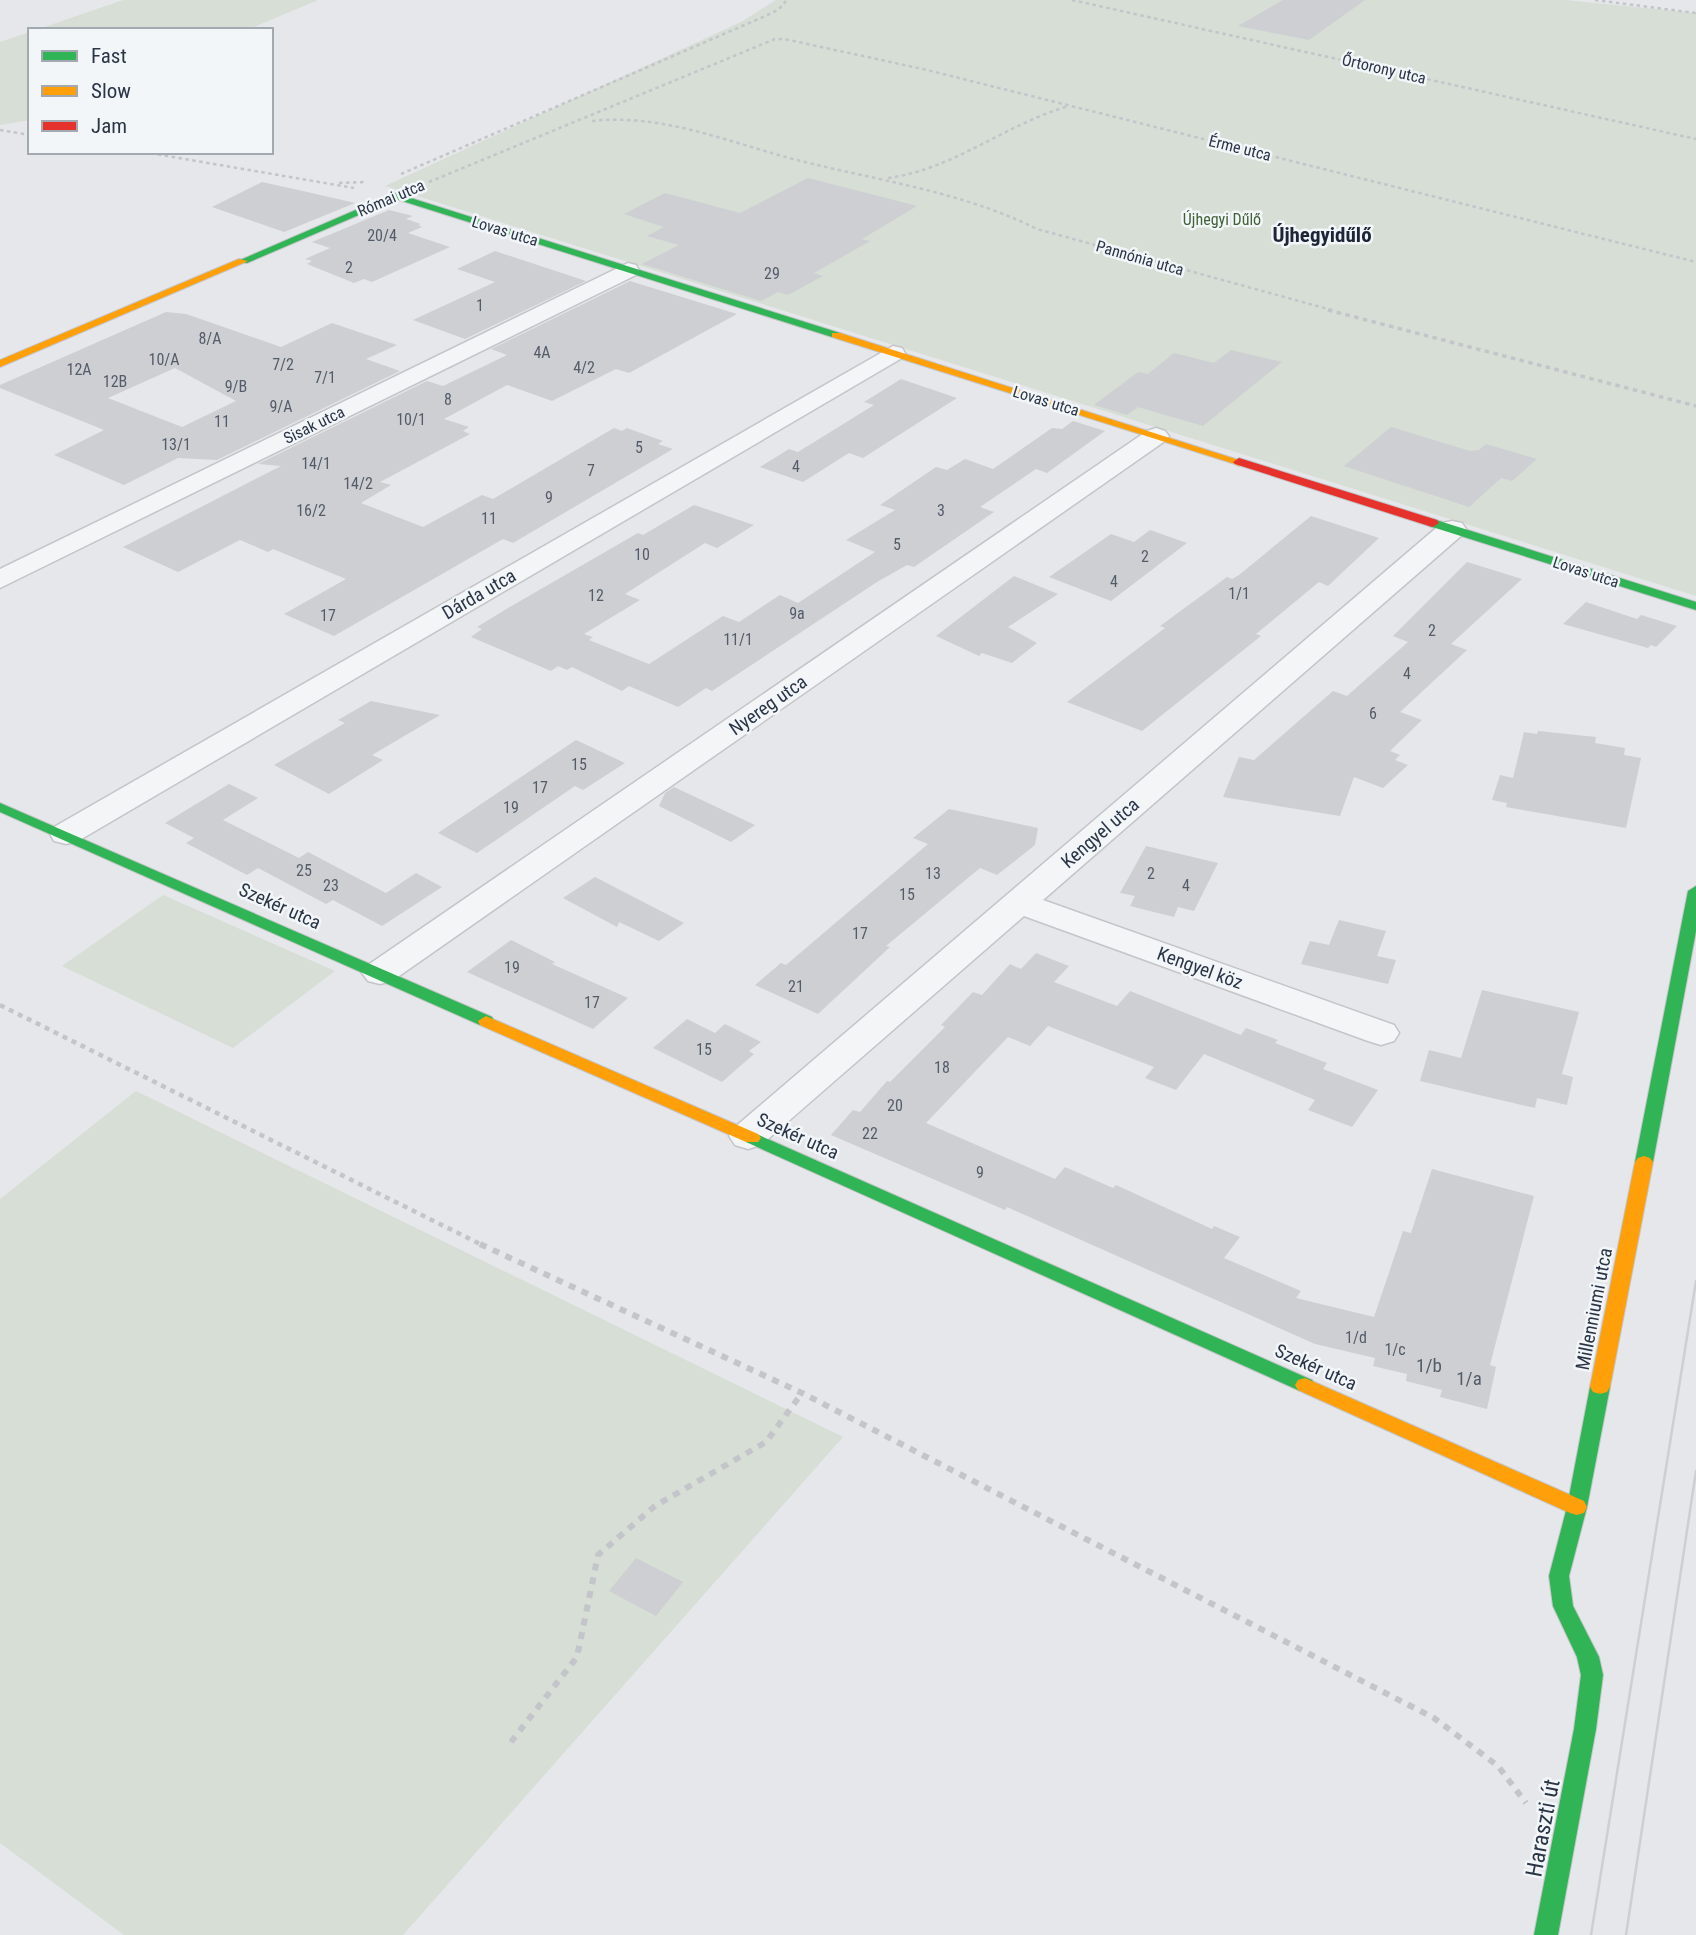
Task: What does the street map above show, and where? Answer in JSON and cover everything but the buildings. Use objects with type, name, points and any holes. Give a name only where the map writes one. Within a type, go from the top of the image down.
[{"type":"street","name":"Lovas utca","points":[[395,196],[1696,606]]},
{"type":"street","name":"Római utca","points":[[0,364],[395,196]]},
{"type":"street","name":"Sisak utca","points":[[0,580],[628,270]]},
{"type":"street","name":"Dárda utca","points":[[66,834],[892,353]]},
{"type":"street","name":"Nyereg utca","points":[[380,973],[1156,436]]},
{"type":"street","name":"Kengyel utca","points":[[748,1136],[1452,529]]},
{"type":"street","name":"Szekér utca","points":[[0,807],[748,1136],[1577,1507]]},
{"type":"street","name":"Millenniumi utca","points":[[1585,1729],[1592,1675],[1588,1657],[1563,1606],[1559,1576],[1577,1507],[1696,891]]},
{"type":"street","name":"Kengyel köz","points":[[1019,903],[1381,1033]]},
{"type":"street","name":"Haraszti út","points":[[1546,1935],[1585,1729]]},
{"type":"path","name":"Őrtorony utca","points":[[1072,0],[1696,139]]},
{"type":"path","points":[[1595,0],[1696,13]]},
{"type":"path","points":[[401,174],[763,17],[778,10],[786,1]]},
{"type":"path","name":"Római utca","points":[[395,196],[530,138],[585,121],[775,39],[784,39]]},
{"type":"path","name":"Érme utca","points":[[784,39],[923,69],[1696,262]]},
{"type":"path","points":[[883,178],[914,177],[947,166],[1044,111],[1070,106]]},
{"type":"path","name":"Pannónia utca","points":[[585,121],[621,118],[705,132],[800,160],[883,178],[1003,212],[1037,229],[1221,281],[1696,406]]},
{"type":"path","points":[[0,131],[28,135]]},
{"type":"path","points":[[157,154],[395,196]]},
{"type":"path","points":[[327,183],[368,182]]},
{"type":"path","points":[[0,1005],[519,1263],[802,1393],[1434,1718],[1498,1766],[1531,1809]]},
{"type":"path","points":[[511,1742],[577,1657],[598,1556],[655,1506],[766,1442],[802,1393]]},
{"type":"green space","points":[[123,0],[318,0],[252,28],[42,28]]},
{"type":"green space","name":"Újhegyi Dűlő","points":[[776,0],[1565,0],[1696,13],[1696,596],[385,186],[741,22]]},
{"type":"green space","points":[[28,33],[28,120],[0,125],[0,42]]},
{"type":"green space","points":[[163,895],[335,971],[233,1048],[62,966]]},
{"type":"green space","points":[[136,1091],[843,1437],[403,1935],[124,1935],[0,1843],[0,1199]]},
{"type":"tram line","points":[[1591,1935],[1696,1281]]},
{"type":"tram line","points":[[1626,1935],[1696,1471]]},
{"type":"traffic: fast","points":[[243,261],[395,196],[836,335]]},
{"type":"traffic: fast","points":[[1433,523],[1696,606]]},
{"type":"traffic: fast","points":[[0,807],[486,1021]]},
{"type":"traffic: fast","points":[[1644,1162],[1696,891]]},
{"type":"traffic: fast","points":[[752,1138],[1305,1385]]},
{"type":"traffic: fast","points":[[1546,1935],[1585,1729],[1592,1675],[1588,1657],[1563,1606],[1559,1576],[1577,1507],[1600,1387]]},
{"type":"traffic: slow","points":[[0,364],[243,261]]},
{"type":"traffic: slow","points":[[836,335],[1239,462]]},
{"type":"traffic: slow","points":[[486,1021],[752,1138]]},
{"type":"traffic: slow","points":[[1600,1387],[1644,1162]]},
{"type":"traffic: slow","points":[[1305,1385],[1577,1507]]},
{"type":"traffic: jam","points":[[1239,462],[1433,523]]},
{"type":"district","name":"Újhegyidűlő","points":[[1322,235]]}]
